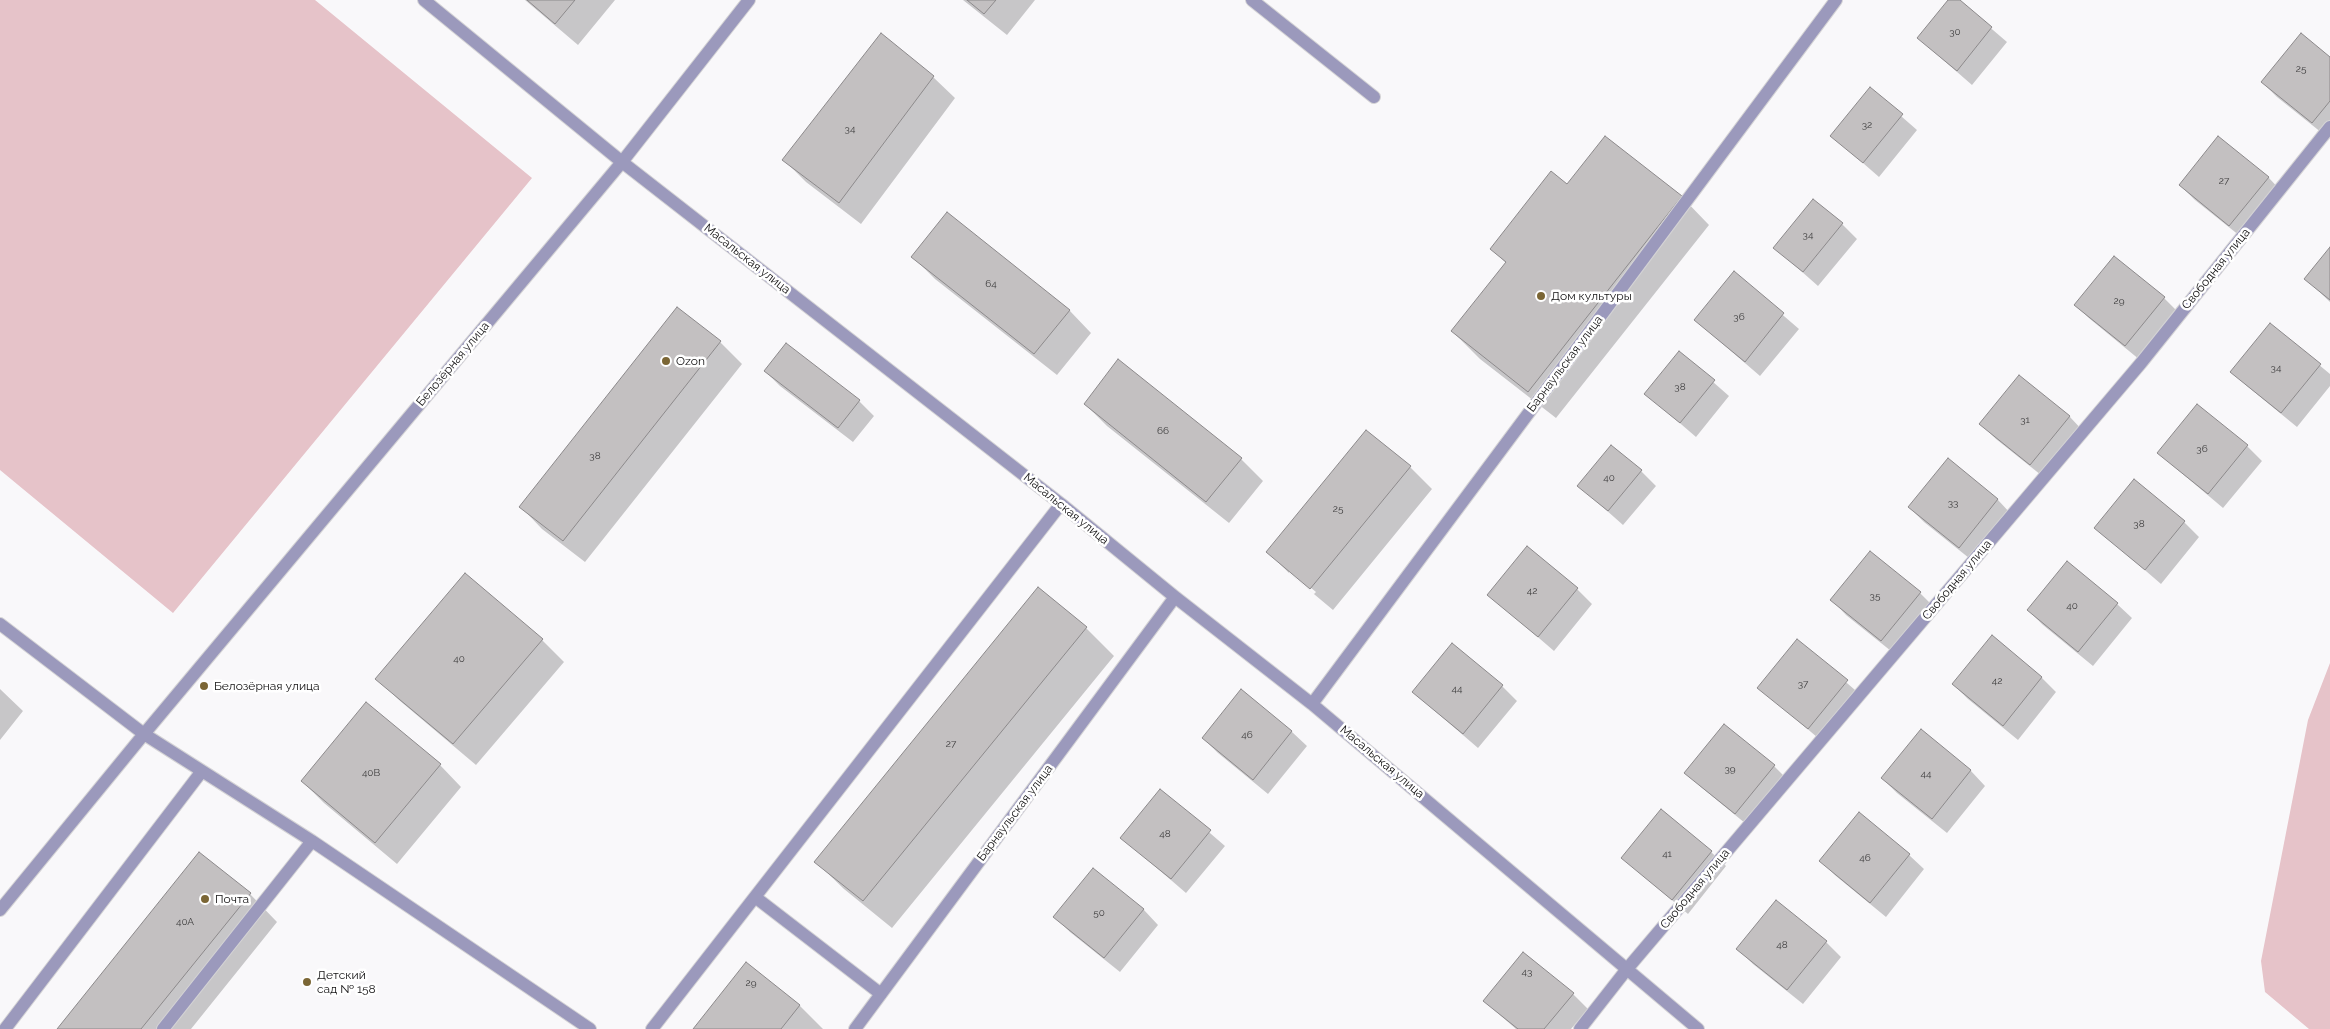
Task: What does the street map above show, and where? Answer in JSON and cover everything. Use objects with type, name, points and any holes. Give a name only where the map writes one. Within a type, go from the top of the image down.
[{"type":"street","name":"Масальская улица","points":[[424,0],[622,162],[1061,504],[1175,597],[1312,704],[1698,1029]]},
{"type":"street","name":"Белозёрная улица","points":[[0,910],[144,734],[622,162],[749,0]]},
{"type":"street","points":[[1252,0],[1374,97]]},
{"type":"street","name":"Барнаульская улица","points":[[1312,704],[1836,0]]},
{"type":"street","name":"Свободная улица","points":[[1580,1029],[1627,969],[2141,363],[2330,127]]},
{"type":"street","points":[[652,1029],[1061,504]]},
{"type":"street","name":"Барнаульская улица","points":[[855,1029],[1175,597]]},
{"type":"street","points":[[0,624],[144,734],[312,841],[590,1029]]},
{"type":"street","points":[[5,1029],[202,771]]},
{"type":"street","points":[[163,1029],[312,841]]},
{"type":"street","points":[[755,897],[881,994]]},
{"type":"shaded area","points":[[0,0],[315,0],[532,178],[173,613],[0,470]]},
{"type":"shaded area","points":[[2330,663],[2330,1029],[2309,1029],[2265,992],[2261,961],[2308,720]]},
{"type":"building","points":[[527,0],[575,0],[555,24]]},
{"type":"building","points":[[967,0],[996,0],[984,14]]},
{"type":"building","points":[[1948,0],[1960,0],[1992,27],[1957,71],[1917,38]]},
{"type":"building","points":[[881,33],[934,76],[839,203],[782,160]]},
{"type":"building","points":[[2301,33],[2330,57],[2330,101],[2312,123],[2261,82]]},
{"type":"building","points":[[1870,87],[1903,114],[1863,163],[1830,136]]},
{"type":"building","name":"Дом культуры","points":[[1605,136],[1682,196],[1528,392],[1451,331],[1506,262],[1490,249],[1551,171],[1567,184]]},
{"type":"building","points":[[2218,136],[2269,177],[2229,226],[2179,185]]},
{"type":"building","points":[[1813,199],[1843,223],[1803,272],[1773,248]]},
{"type":"building","points":[[947,212],[1070,310],[1034,354],[911,257]]},
{"type":"building","points":[[2330,247],[2330,300],[2304,279]]},
{"type":"building","points":[[2114,256],[2165,297],[2125,346],[2074,305]]},
{"type":"building","points":[[1734,271],[1784,313],[1745,362],[1694,320]]},
{"type":"building","points":[[677,307],[721,341],[563,541],[519,507]]},
{"type":"building","points":[[2270,323],[2321,364],[2281,413],[2230,372]]},
{"type":"building","points":[[786,343],[860,400],[838,428],[764,371]]},
{"type":"building","points":[[1679,351],[1715,380],[1680,423],[1644,394]]},
{"type":"building","points":[[1118,359],[1242,458],[1206,502],[1084,404]]},
{"type":"building","points":[[2019,375],[2070,416],[2030,465],[1979,424]]},
{"type":"building","points":[[2197,404],[2248,445],[2208,494],[2157,453]]},
{"type":"building","points":[[1366,430],[1411,466],[1310,589],[1266,552]]},
{"type":"building","points":[[1611,445],[1642,470],[1608,511],[1577,486]]},
{"type":"building","points":[[1948,458],[1998,499],[1959,548],[1908,507]]},
{"type":"building","points":[[2134,479],[2185,521],[2145,570],[2094,528]]},
{"type":"building","points":[[1527,546],[1578,588],[1538,637],[1487,595]]},
{"type":"building","points":[[1870,551],[1921,592],[1881,641],[1830,600]]},
{"type":"building","points":[[2067,561],[2118,603],[2078,652],[2027,610]]},
{"type":"building","points":[[465,573],[543,639],[453,744],[375,679]]},
{"type":"building","points":[[1038,587],[1087,627],[863,901],[814,862]]},
{"type":"building","points":[[1992,635],[2042,677],[2003,726],[1952,684]]},
{"type":"building","points":[[1797,639],[1848,680],[1808,729],[1757,688]]},
{"type":"building","points":[[1452,643],[1503,685],[1463,734],[1412,692]]},
{"type":"building","points":[[1241,689],[1292,731],[1253,780],[1202,738]]},
{"type":"building","points":[[366,702],[441,764],[375,843],[301,781]]},
{"type":"building","points":[[1724,724],[1775,765],[1735,814],[1684,773]]},
{"type":"building","points":[[1921,729],[1971,770],[1932,819],[1881,778]]},
{"type":"building","points":[[1160,789],[1211,830],[1171,879],[1120,838]]},
{"type":"building","points":[[1661,809],[1712,851],[1672,900],[1621,858]]},
{"type":"building","points":[[1859,812],[1910,854],[1870,903],[1819,861]]},
{"type":"building","points":[[199,852],[251,893],[141,1029],[57,1029]]},
{"type":"building","points":[[1093,868],[1144,909],[1104,958],[1053,917]]},
{"type":"building","points":[[1776,900],[1827,941],[1787,990],[1736,949]]},
{"type":"building","points":[[1523,952],[1574,993],[1544,1029],[1518,1029],[1483,1001]]},
{"type":"building","points":[[746,962],[800,1005],[781,1029],[693,1029]]},
{"type":"place","name":"Дом культуры","points":[[1541,296]]},
{"type":"place","name":"Ozon","points":[[666,361]]},
{"type":"place","name":"Белозёрная улица","points":[[204,686]]},
{"type":"place","name":"Почта","points":[[205,899]]},
{"type":"place","name":"Детский сад № 158","points":[[307,982]]}]
